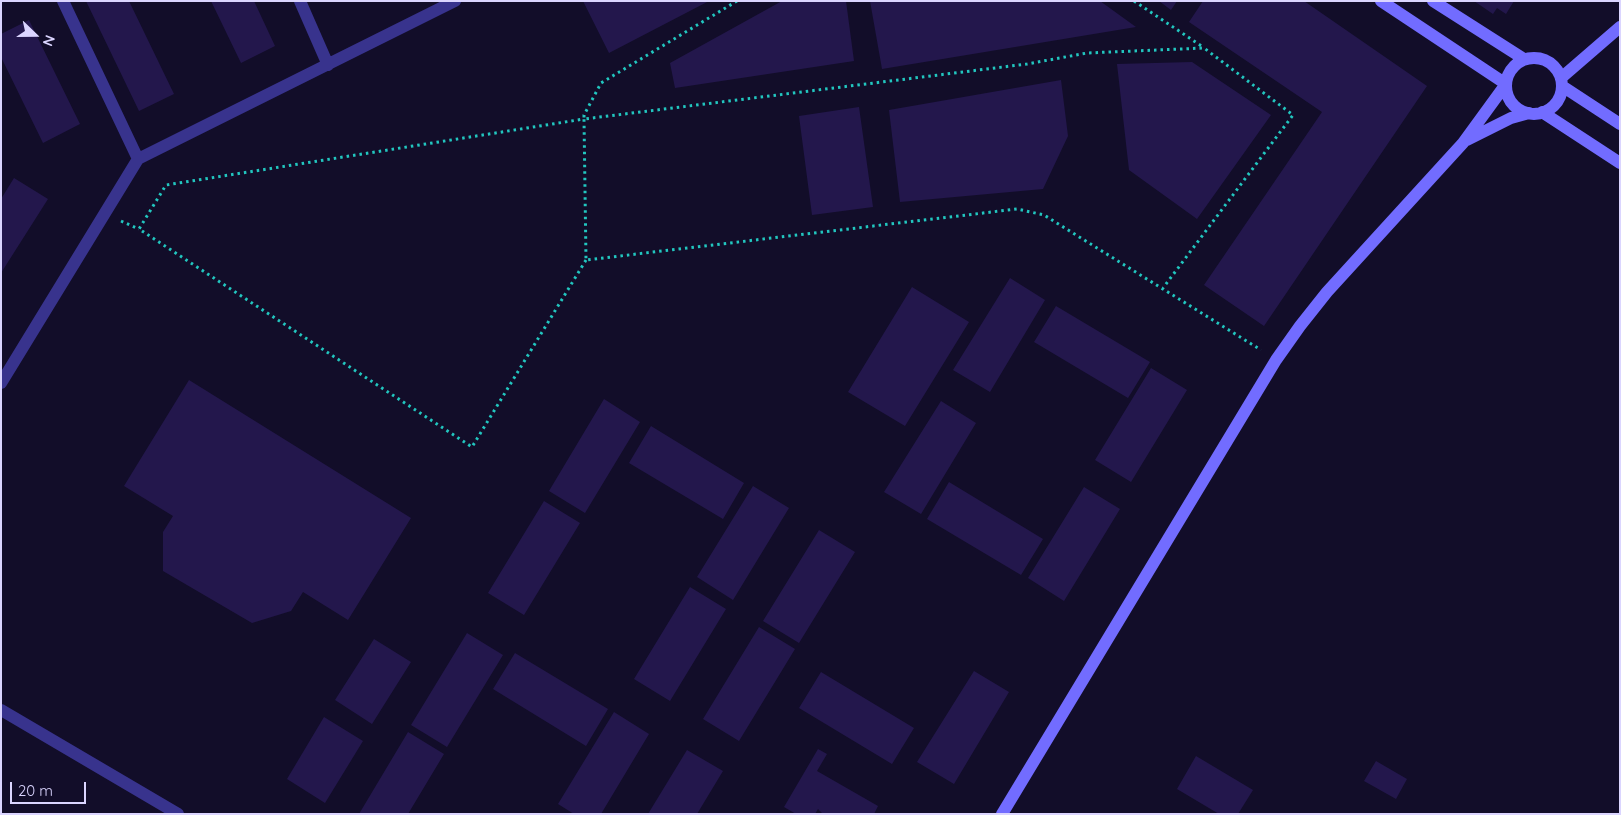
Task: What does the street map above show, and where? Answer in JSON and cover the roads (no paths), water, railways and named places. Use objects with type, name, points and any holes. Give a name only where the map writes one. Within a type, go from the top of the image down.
[{"type":"main road","points":[[1381,1],[1506,84],[1510,100],[1521,110],[1529,113]]},
{"type":"main road","points":[[1433,1],[1524,59]]},
{"type":"main road","points":[[1562,82],[1620,27]]},
{"type":"main road","points":[[1002,814],[1276,360],[1300,326],[1339,278],[1463,143],[1506,84],[1512,69],[1524,59],[1533,57],[1551,63],[1557,70],[1562,82],[1561,95],[1557,103],[1542,112],[1511,118],[1463,143]]},
{"type":"main road","points":[[1562,82],[1620,124]]},
{"type":"main road","points":[[1542,112],[1620,163]]},
{"type":"street","points":[[63,1],[138,159]]},
{"type":"street","points":[[300,1],[328,65]]},
{"type":"street","points":[[1,383],[138,159],[456,1]]},
{"type":"street","points":[[1,710],[178,814]]}]
